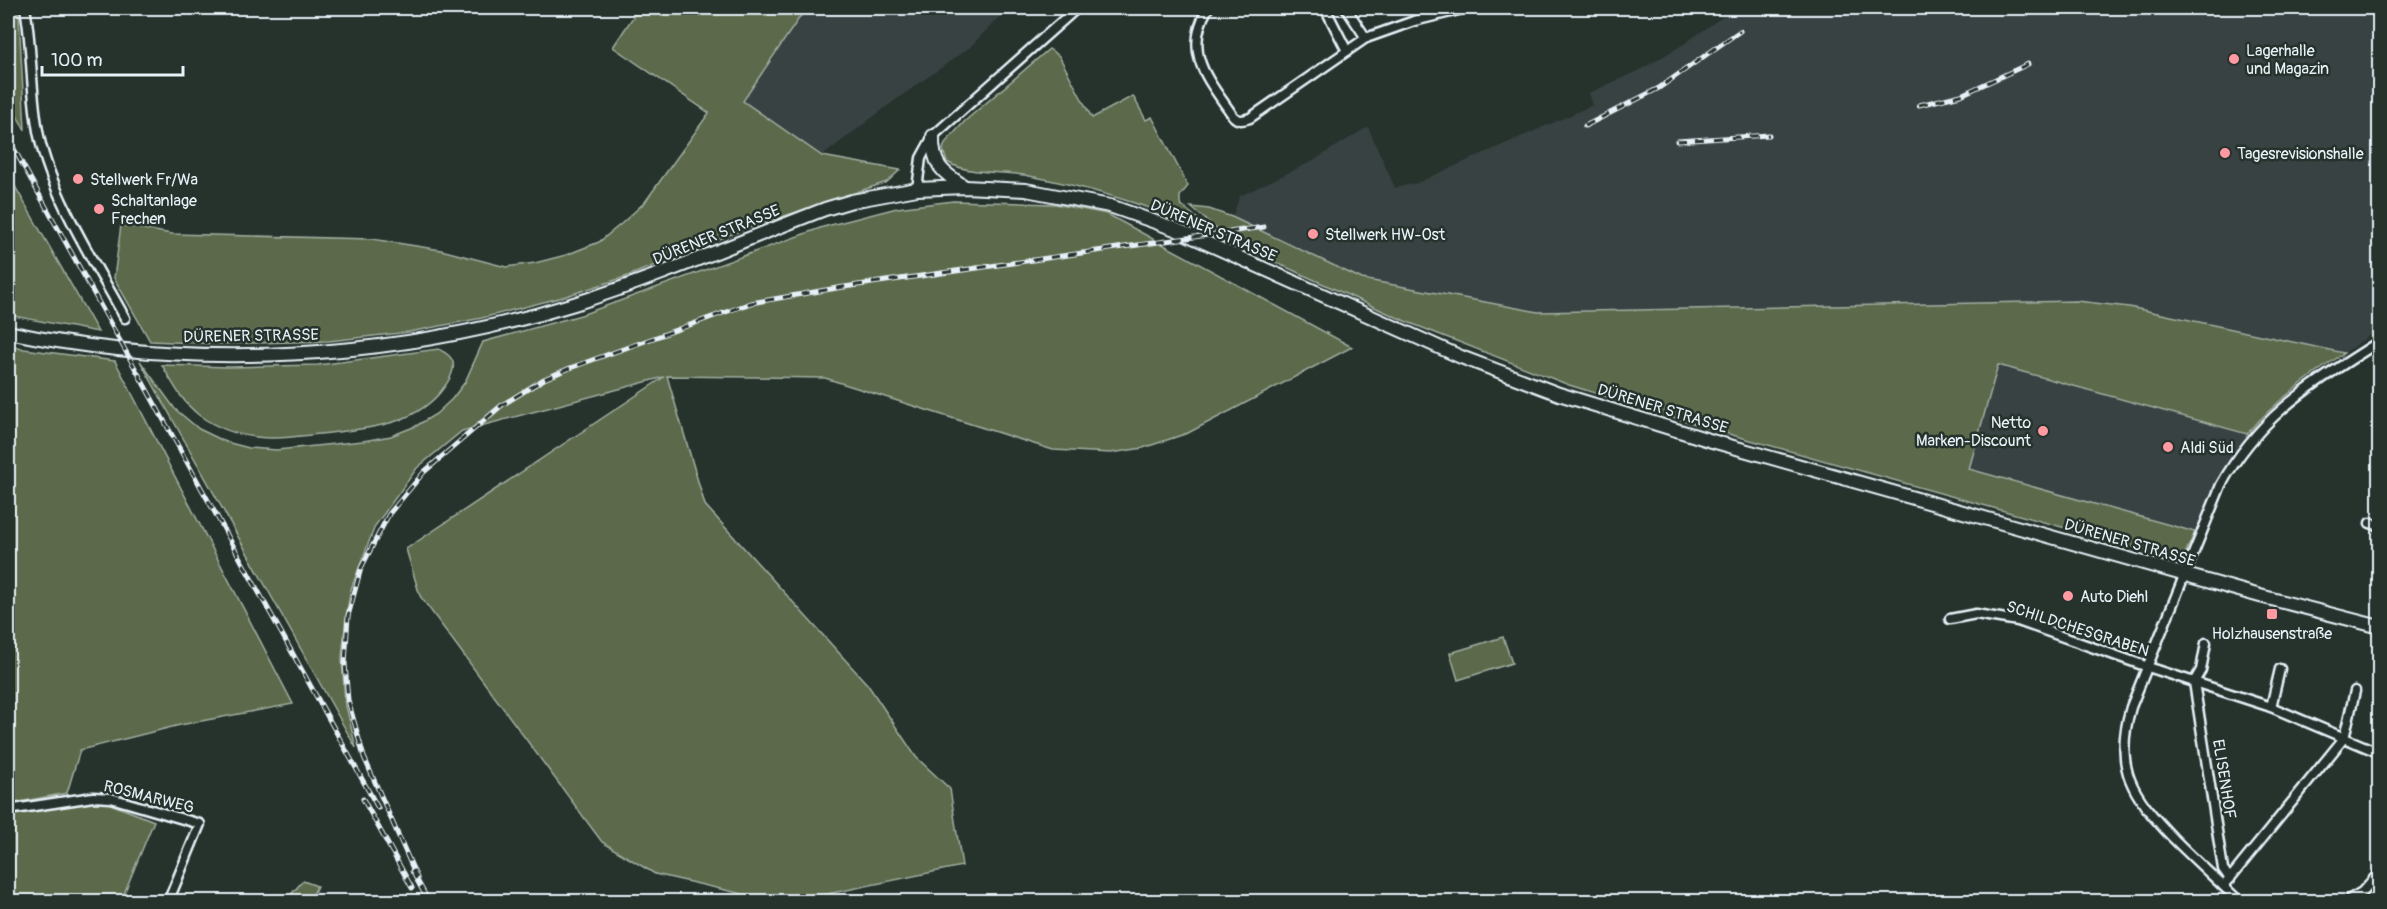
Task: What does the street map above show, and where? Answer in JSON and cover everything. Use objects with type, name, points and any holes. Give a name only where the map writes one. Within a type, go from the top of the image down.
[{"type":"main road","points":[[933,135],[933,150],[938,164],[945,174],[965,187]]},
{"type":"main road","name":"DÜRENER STRASSE","points":[[8,332],[112,349],[207,354],[293,353],[425,340],[500,324],[650,279],[825,209],[852,201],[917,189],[965,187],[1026,190],[1110,206],[1175,229],[1461,357],[1559,394],[1712,441],[2185,575],[2379,627]]},
{"type":"street","points":[[25,8],[33,105],[46,162],[79,235],[126,318]]},
{"type":"street","points":[[917,189],[921,158],[933,135],[1077,8]]},
{"type":"street","points":[[1208,8],[1197,33],[1200,63],[1237,120],[1250,117],[1366,38],[1414,21],[1467,8]]},
{"type":"street","points":[[1325,8],[1347,51]]},
{"type":"street","points":[[1346,8],[1366,38]]},
{"type":"street","points":[[2240,902],[2146,809],[2131,783],[2124,757],[2125,728],[2221,485],[2232,465],[2277,412],[2306,388],[2379,341]]},
{"type":"street","name":"SCHILDCHESGRABEN","points":[[1950,619],[1976,615],[2018,621],[2271,707],[2379,753]]},
{"type":"street","points":[[2194,681],[2200,670],[2206,643]]},
{"type":"street","points":[[2271,707],[2280,669]]},
{"type":"street","name":"ELISENHOF","points":[[2194,681],[2223,869],[2230,879]]},
{"type":"street","points":[[2224,886],[2344,738],[2355,691]]},
{"type":"street","name":"ROSMARWEG","points":[[8,810],[93,797],[111,798],[200,824],[168,902]]},
{"type":"street","points":[[2349,899],[2362,892],[2379,872]]},
{"type":"shaded area","points":[[806,8],[1008,8],[969,48],[822,156],[742,100]]},
{"type":"shaded area","points":[[1735,8],[2379,8],[2379,329],[2344,353],[2129,307],[2077,301],[1538,312],[1362,279],[1232,217],[1240,196],[1311,162],[1368,127],[1395,188],[1417,183],[1593,105],[1589,93],[1640,70],[1684,44]]},
{"type":"shaded area","points":[[1998,364],[2247,434],[2216,481],[2195,532],[1969,469]]},
{"type":"green space","points":[[8,8],[16,8],[19,16],[25,130],[8,100]]},
{"type":"green space","points":[[639,8],[806,8],[743,101],[822,156],[900,170],[887,182],[742,230],[628,276],[563,297],[482,318],[409,332],[329,341],[219,344],[150,341],[114,278],[121,225],[172,234],[372,239],[441,250],[506,267],[566,255],[599,242],[645,202],[709,113],[613,47]]},
{"type":"green space","points":[[1049,49],[1059,56],[1092,118],[1133,96],[1146,120],[1152,117],[1188,186],[1180,196],[1180,204],[1199,220],[1204,229],[1138,204],[1047,179],[965,169],[947,162],[943,150],[945,143],[965,121]]},
{"type":"green space","points":[[8,174],[98,332],[8,315]]},
{"type":"green space","points":[[953,201],[1055,204],[1107,214],[1352,347],[1188,433],[1143,448],[1111,453],[1053,450],[825,378],[667,376],[705,505],[868,685],[916,757],[950,789],[962,866],[794,901],[773,901],[655,874],[602,842],[420,596],[406,549],[664,377],[462,431],[417,468],[375,526],[351,589],[342,658],[345,702],[356,748],[140,361],[175,409],[199,429],[226,442],[249,448],[277,450],[391,436],[416,426],[436,414],[452,399],[465,382],[483,342],[581,315],[823,227],[897,208]]},
{"type":"green space","points":[[1191,207],[1209,209],[1232,217],[1362,279],[1538,312],[2077,301],[2129,307],[2344,353],[2281,400],[2247,434],[1998,365],[1969,469],[2195,532],[2185,554],[2176,559],[1718,431],[1569,385],[1405,321],[1233,243]]},
{"type":"green space","points":[[8,344],[24,349],[115,361],[293,704],[180,725],[80,750],[67,793],[8,804]]},
{"type":"green space","points":[[439,349],[452,360],[452,372],[445,386],[420,410],[388,424],[280,438],[241,434],[206,420],[183,399],[162,365],[229,367],[318,365]]},
{"type":"green space","points":[[1503,637],[1512,663],[1458,680],[1450,653]]},
{"type":"green space","points":[[100,800],[154,821],[121,901],[8,902],[8,814]]},
{"type":"green space","points":[[303,881],[317,886],[310,901],[285,901]]},
{"type":"railway","points":[[1585,126],[1659,88],[1740,31]]},
{"type":"railway","points":[[1919,105],[1961,95],[2028,64]]},
{"type":"railway","points":[[1677,141],[1769,135]]},
{"type":"railway","points":[[8,138],[378,808]]},
{"type":"railway","points":[[417,878],[364,757],[348,700],[345,664],[348,616],[361,568],[389,514],[424,472],[502,405],[544,379],[570,368],[751,303],[837,288],[1264,227]]},
{"type":"railway","points":[[363,799],[412,888]]},
{"type":"railway","points":[[412,871],[429,902]]},
{"type":"place","name":"Lagerhalle und Magazin","points":[[2234,59]]},
{"type":"place","name":"Tagesrevisionshalle","points":[[2225,153]]},
{"type":"place","name":"Stellwerk Fr/Wa","points":[[78,179]]},
{"type":"place","name":"Schaltanlage Frechen","points":[[99,209]]},
{"type":"place","name":"Stellwerk HW-Ost","points":[[1313,234]]},
{"type":"place","name":"Netto Marken-Discount","points":[[2043,431]]},
{"type":"place","name":"Aldi Süd","points":[[2168,447]]},
{"type":"place","name":"Auto Diehl","points":[[2068,596]]},
{"type":"place","name":"Holzhausenstraße","points":[[2272,614]]}]
